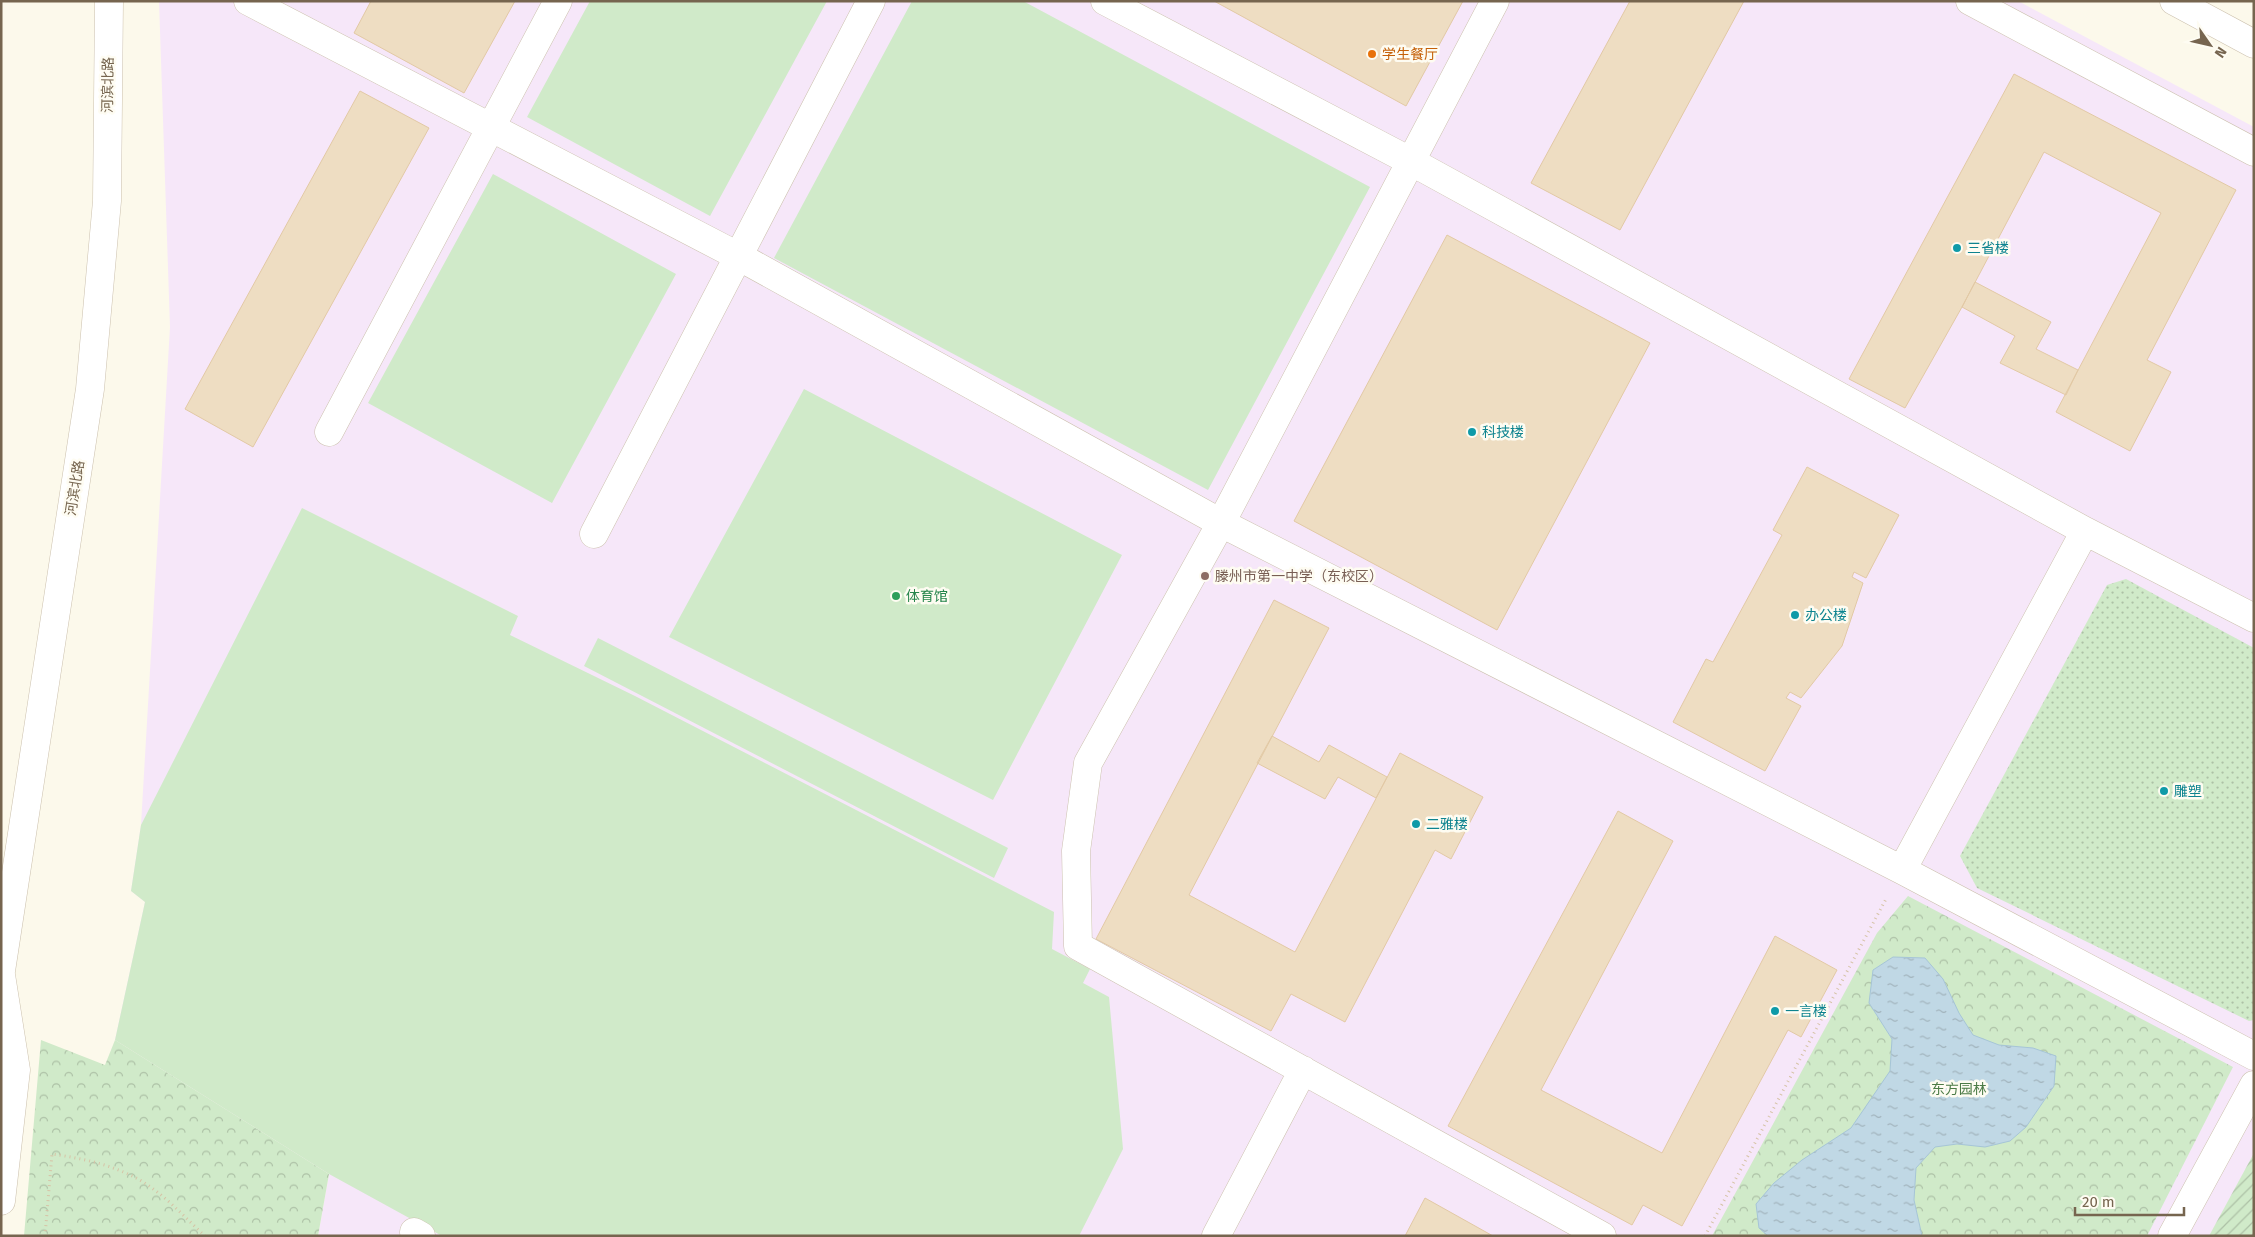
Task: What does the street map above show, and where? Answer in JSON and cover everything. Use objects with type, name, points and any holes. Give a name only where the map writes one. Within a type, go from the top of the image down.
[{"type":"street","name":"河滨北路","points":[[1,1201],[16,1070],[1,973],[90,389],[107,201],[109,1]]},
{"type":"street","points":[[248,1],[738,256],[1221,523],[1902,870],[2254,1056]]},
{"type":"street","points":[[328,432],[558,1]]},
{"type":"street","points":[[594,534],[871,1]]},
{"type":"street","points":[[1105,1],[1412,162],[2085,531],[2254,618]]},
{"type":"street","points":[[1495,1],[1221,523],[1088,763],[1076,851],[1078,946],[1602,1236]]},
{"type":"street","points":[[1970,1],[2254,152]]},
{"type":"street","points":[[2174,1],[2254,44]]},
{"type":"street","points":[[1902,870],[2085,531]]},
{"type":"street","points":[[1216,1236],[1303,1070]]},
{"type":"street","points":[[2172,1236],[2254,1085]]},
{"type":"path","points":[[1705,1236],[1902,870]]},
{"type":"path","points":[[46,1236],[52,1154],[93,1161],[131,1175],[161,1195],[205,1236]]},
{"type":"shaded area","name":"滕州市第一中学（东校区）","points":[[159,1],[2018,1],[2254,127],[2254,1236],[318,1236],[329,1174],[115,1040],[145,902],[131,891],[141,825],[170,327]]},
{"type":"green space","points":[[590,1],[827,1],[710,216],[527,117]]},
{"type":"green space","points":[[912,1],[1023,1],[1370,187],[1208,490],[774,258]]},
{"type":"green space","points":[[493,174],[676,274],[552,503],[368,403]]},
{"type":"green space","name":"体育馆","points":[[804,389],[1122,555],[993,800],[669,637]]},
{"type":"green space","points":[[302,508],[518,616],[510,635],[635,696],[1054,912],[1052,949],[1090,969],[1083,983],[1109,997],[1123,1149],[1079,1236],[442,1236],[329,1174],[115,1040],[145,902],[131,891],[141,825]]},
{"type":"green space","points":[[2126,579],[2254,648],[2254,1020],[2249,1021],[1977,888],[1960,856],[2107,585]]},
{"type":"green space","points":[[598,638],[1008,848],[994,878],[584,666]]},
{"type":"green space","name":"东方园林","points":[[1908,896],[2233,1067],[2147,1236],[1712,1236],[1877,933]]},
{"type":"green space","points":[[41,1040],[105,1065],[115,1040],[329,1174],[318,1236],[24,1236]]},
{"type":"green space","points":[[2254,1153],[2254,1236],[2209,1236]]},
{"type":"water","points":[[1893,957],[1925,958],[1943,979],[1959,1013],[1973,1035],[1999,1045],[2033,1048],[2056,1056],[2054,1086],[2026,1127],[2010,1141],[1985,1147],[1957,1144],[1935,1147],[1916,1168],[1914,1200],[1922,1236],[1768,1236],[1759,1228],[1756,1204],[1774,1183],[1802,1160],[1851,1128],[1890,1071],[1892,1039],[1869,1003],[1873,970]]},
{"type":"building","points":[[371,1],[515,1],[464,93],[354,33]]},
{"type":"building","name":"学生餐厅","points":[[1214,1],[1463,1],[1406,106]]},
{"type":"building","points":[[1630,1],[1744,1],[1620,230],[1531,183]]},
{"type":"building","name":"三省楼","points":[[2014,74],[2236,190],[2147,360],[2171,372],[2130,451],[2056,412],[2161,213],[2044,152],[1962,307],[1905,408],[1849,379]]},
{"type":"building","points":[[360,91],[429,128],[253,447],[185,409]]},
{"type":"building","name":"科技楼","points":[[1447,235],[1650,343],[1497,630],[1294,521]]},
{"type":"building","points":[[1975,282],[2051,322],[2036,349],[2078,370],[2066,395],[2000,363],[2015,336],[1962,307]]},
{"type":"building","name":"办公楼","points":[[1807,467],[1899,515],[1866,578],[1854,572],[1852,577],[1863,583],[1842,646],[1801,698],[1790,692],[1786,698],[1801,706],[1765,771],[1673,722],[1706,659],[1713,662],[1782,535],[1773,530]]},
{"type":"building","name":"二雅楼","points":[[1274,600],[1329,628],[1189,895],[1295,952],[1400,753],[1483,797],[1451,859],[1435,850],[1345,1022],[1291,994],[1271,1031],[1096,939]]},
{"type":"building","points":[[1272,736],[1319,762],[1329,745],[1387,777],[1376,798],[1338,777],[1325,799],[1257,763]]},
{"type":"building","name":"一言楼","points":[[1618,811],[1673,841],[1541,1090],[1662,1153],[1775,936],[1837,970],[1801,1037],[1788,1030],[1682,1226],[1643,1205],[1632,1225],[1448,1126]]},
{"type":"building","points":[[1425,1198],[1493,1236],[1405,1236]]},
{"type":"place","name":"学生餐厅","points":[[1372,54]]},
{"type":"place","name":"三省楼","points":[[1957,248]]},
{"type":"place","name":"科技楼","points":[[1472,432]]},
{"type":"place","name":"滕州市第一中学（东校区）","points":[[1205,576]]},
{"type":"place","name":"体育馆","points":[[896,596]]},
{"type":"place","name":"办公楼","points":[[1795,615]]},
{"type":"place","name":"雕塑","points":[[2164,791]]},
{"type":"place","name":"二雅楼","points":[[1416,824]]},
{"type":"place","name":"一言楼","points":[[1775,1011]]}]
